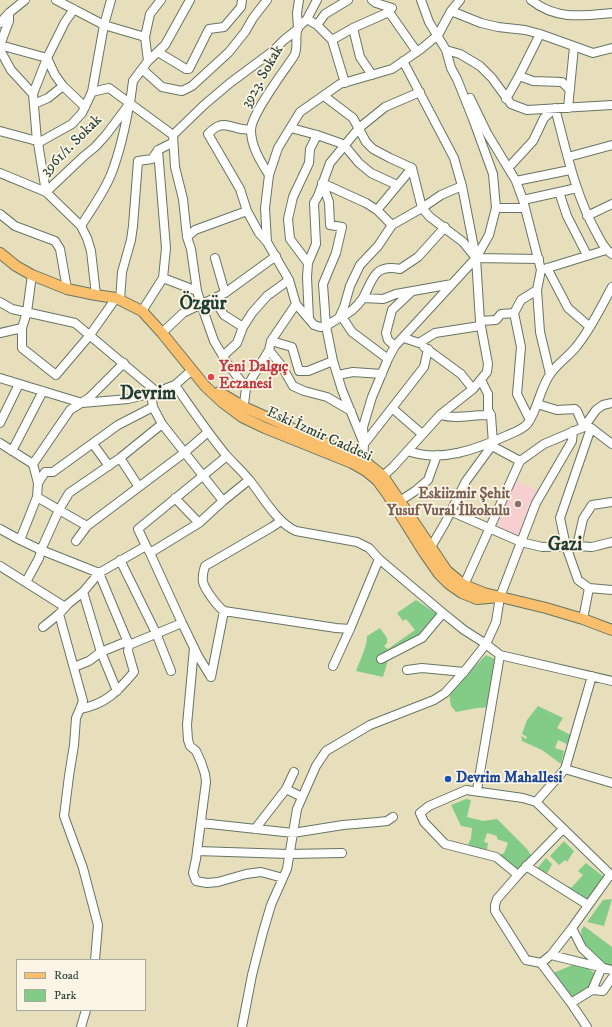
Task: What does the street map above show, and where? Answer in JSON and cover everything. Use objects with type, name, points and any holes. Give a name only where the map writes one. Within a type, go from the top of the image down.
[{"type":"main road","name":"Eski İzmir Caddesi","points":[[0,253],[16,266],[32,275],[67,289],[118,299],[142,311],[201,380],[265,428],[352,463],[366,471],[376,480],[388,495],[425,554],[439,574],[449,584],[462,593],[477,599],[500,597]]},
{"type":"main road","name":"Eski İzmir Caddesi","points":[[243,412],[363,460],[383,476],[447,570],[464,585],[484,593],[546,608],[583,619],[612,630]]},
{"type":"main road","points":[[583,619],[605,634],[612,636]]},
{"type":"street","points":[[0,24],[25,0]]},
{"type":"street","points":[[56,0],[104,25],[145,37]]},
{"type":"street","points":[[0,131],[38,142],[72,124],[82,113],[92,92],[104,25],[111,0]]},
{"type":"street","points":[[148,61],[145,37],[150,14],[161,0]]},
{"type":"street","name":"3961/1. Sokak","points":[[46,192],[84,156],[96,147],[130,103],[133,81],[148,61],[165,45],[190,0]]},
{"type":"street","points":[[189,69],[209,29],[224,27],[241,6],[242,0]]},
{"type":"street","points":[[142,69],[162,87],[182,91],[192,86],[229,52],[245,32],[253,18],[268,0]]},
{"type":"street","name":"3923. Sokak","points":[[269,175],[258,157],[251,130],[254,119],[269,93],[295,54],[299,0]]},
{"type":"street","points":[[32,275],[28,312],[22,328],[22,348],[56,375],[118,299],[122,272],[131,240],[138,161],[152,159],[158,150],[172,139],[204,105],[230,83],[273,51],[298,29],[307,19],[317,0]]},
{"type":"street","points":[[317,25],[325,14],[348,0]]},
{"type":"street","points":[[372,0],[376,3],[391,7],[417,52]]},
{"type":"street","points":[[421,0],[429,22],[446,50],[451,68],[469,97],[487,133],[509,167],[516,181],[524,204],[538,259],[568,308],[590,327]]},
{"type":"street","points":[[531,0],[552,13],[578,16],[612,13]]},
{"type":"street","points":[[267,242],[265,208],[269,175],[278,148],[300,112],[340,84],[345,84],[372,74],[392,69],[417,52],[438,35],[455,4],[481,23],[498,28],[525,30],[592,52],[612,48]]},
{"type":"street","points":[[332,40],[391,7]]},
{"type":"street","points":[[46,192],[38,142],[33,94],[47,58],[65,22],[74,10]]},
{"type":"street","points":[[10,13],[9,21],[0,45],[47,58],[55,75],[63,86],[85,107]]},
{"type":"street","points":[[307,19],[317,25],[332,40],[345,84]]},
{"type":"street","points":[[353,28],[360,57],[372,74]]},
{"type":"street","points":[[506,99],[540,34]]},
{"type":"street","points":[[568,108],[574,47]]},
{"type":"street","points":[[0,50],[11,70],[33,94]]},
{"type":"street","points":[[446,50],[460,54],[480,66],[492,78],[511,104],[527,110],[612,105]]},
{"type":"street","points":[[158,52],[202,78]]},
{"type":"street","points":[[383,476],[440,415],[473,389],[487,372],[488,364],[480,324],[476,258],[462,186],[454,158],[404,61]]},
{"type":"street","points":[[519,76],[533,81],[562,82],[570,90]]},
{"type":"street","points":[[363,460],[363,427],[372,397],[388,359],[395,346],[404,338],[476,258],[489,235],[496,208],[492,174],[458,79]]},
{"type":"street","points":[[34,104],[48,98],[63,86]]},
{"type":"street","points":[[92,92],[109,88],[130,103],[172,139],[175,168],[183,199],[187,237],[191,249],[197,291],[214,341],[246,388]]},
{"type":"street","points":[[310,319],[307,276],[308,263],[316,244],[314,203],[330,163],[359,128],[385,107],[420,92]]},
{"type":"street","points":[[324,96],[353,118],[366,142],[373,149],[412,168]]},
{"type":"street","points":[[81,226],[107,184],[126,122],[130,103]]},
{"type":"street","points":[[509,167],[533,141],[544,118],[555,108]]},
{"type":"street","points":[[544,269],[587,255],[609,252],[587,216],[570,170],[555,108]]},
{"type":"street","points":[[251,130],[243,131],[230,126],[219,126],[208,134],[240,188],[247,211],[259,233],[276,256],[289,280],[296,304],[314,325],[320,327],[326,326],[356,307],[363,298],[372,278],[380,271],[390,267],[400,269],[418,257],[445,227]]},
{"type":"street","points":[[291,128],[317,135],[344,145],[359,163],[371,173],[397,185]]},
{"type":"street","points":[[308,263],[290,239],[288,219],[293,197],[309,163],[310,149],[317,135]]},
{"type":"street","points":[[568,157],[612,145]]},
{"type":"street","points":[[142,311],[163,278],[166,242],[158,150]]},
{"type":"street","points":[[377,210],[412,168]]},
{"type":"street","points":[[412,168],[422,208],[463,242],[476,258],[538,259]]},
{"type":"street","points":[[516,181],[570,170]]},
{"type":"street","points":[[0,173],[46,192],[81,226],[91,251],[96,295]]},
{"type":"street","points":[[322,183],[366,203],[377,210],[392,225]]},
{"type":"street","points":[[322,183],[329,202],[330,224],[342,227],[336,253],[323,284],[326,326],[332,361],[364,444]]},
{"type":"street","points":[[340,318],[350,286],[360,265],[378,246],[392,225],[441,195],[462,186]]},
{"type":"street","points":[[496,208],[524,204],[559,192],[577,188]]},
{"type":"street","points":[[559,192],[567,216],[587,255]]},
{"type":"street","points":[[587,216],[612,204]]},
{"type":"street","points":[[187,237],[195,230],[247,211]]},
{"type":"street","points":[[0,214],[14,226],[55,241],[60,249],[67,289]]},
{"type":"street","points":[[162,333],[183,313],[225,293],[276,256]]},
{"type":"street","points":[[215,258],[225,293]]},
{"type":"street","points":[[544,269],[537,290],[540,332],[550,374]]},
{"type":"street","points":[[163,278],[197,291]]},
{"type":"street","points":[[223,356],[237,343],[243,327],[252,313],[267,296],[289,280]]},
{"type":"street","points":[[363,298],[383,300],[396,294],[452,284]]},
{"type":"street","points":[[408,451],[420,454],[437,455],[469,451],[493,444],[524,427],[530,420],[550,374],[576,347],[590,327],[612,287]]},
{"type":"street","points":[[530,420],[517,394],[521,347],[514,313],[520,300],[537,290]]},
{"type":"street","points":[[395,346],[388,340],[386,333],[392,310],[411,292]]},
{"type":"street","points":[[214,298],[224,315],[243,327]]},
{"type":"street","points":[[0,302],[12,309],[74,323],[124,363],[154,392],[153,407],[162,424],[223,501]]},
{"type":"street","points":[[243,412],[246,388],[269,350],[271,341],[296,304]]},
{"type":"street","points":[[419,343],[435,333],[496,320],[501,314],[514,313]]},
{"type":"street","points":[[340,318],[352,332],[388,359]]},
{"type":"street","points":[[0,333],[22,328]]},
{"type":"street","points":[[404,338],[419,343],[461,374],[473,389]]},
{"type":"street","points":[[271,341],[292,347],[299,371],[308,370],[332,361]]},
{"type":"street","points":[[269,350],[281,365],[293,386],[304,391],[327,397],[351,411]]},
{"type":"street","points":[[364,444],[424,367],[428,350]]},
{"type":"street","points":[[33,464],[70,410],[89,398],[124,363]]},
{"type":"street","points":[[0,378],[82,403],[128,399],[154,392],[175,385],[192,370]]},
{"type":"street","points":[[338,375],[354,372],[382,374]]},
{"type":"street","points":[[431,547],[466,481],[493,444],[491,415],[488,410],[488,394],[480,380]]},
{"type":"street","points":[[0,423],[19,384]]},
{"type":"street","points":[[175,385],[208,432],[288,528],[296,531],[357,542],[369,548],[379,559],[443,613],[464,630],[500,655],[612,681]]},
{"type":"street","points":[[12,451],[44,391]]},
{"type":"street","points":[[612,402],[602,405],[596,410],[588,427],[560,518],[566,546],[578,580],[590,588],[612,590]]},
{"type":"street","points":[[537,404],[555,410],[575,409],[588,427],[612,444]]},
{"type":"street","points":[[38,483],[45,472],[53,472],[118,425],[153,407]]},
{"type":"street","points":[[392,408],[422,434]]},
{"type":"street","points":[[440,415],[451,418],[475,414],[491,415]]},
{"type":"street","points":[[26,582],[39,558],[41,550],[59,510],[69,493],[120,458],[162,424]]},
{"type":"street","points":[[464,585],[520,461],[544,444],[573,431],[588,427]]},
{"type":"street","points":[[242,1027],[252,975],[263,932],[271,905],[287,869],[297,809],[316,766],[326,751],[370,725],[434,700],[445,692],[464,672],[486,644],[496,622],[500,597],[536,504],[572,441],[573,431]]},
{"type":"street","points":[[76,542],[87,526],[184,453],[208,432]]},
{"type":"street","points":[[0,443],[33,464],[38,483],[37,497],[20,540]]},
{"type":"street","points":[[93,444],[109,466]]},
{"type":"street","points":[[493,444],[520,461]]},
{"type":"street","points":[[400,501],[416,491],[428,480],[437,455]]},
{"type":"street","points":[[224,611],[211,677],[194,648],[138,529],[227,456]]},
{"type":"street","points":[[120,458],[139,487]]},
{"type":"street","points":[[43,627],[83,592],[99,572],[120,560],[148,550],[199,523],[249,480]]},
{"type":"street","points":[[37,497],[87,526]]},
{"type":"street","points":[[175,498],[199,523]]},
{"type":"street","points":[[577,546],[583,519],[592,505],[612,501]]},
{"type":"street","points":[[450,511],[521,542],[542,546],[592,547],[612,542]]},
{"type":"street","points":[[281,521],[205,566],[202,574],[204,584],[219,608],[224,611],[350,629]]},
{"type":"street","points":[[0,529],[41,550],[99,572],[128,643],[128,651],[134,672],[117,691],[99,704],[80,709]]},
{"type":"street","points":[[333,666],[379,559]]},
{"type":"street","points":[[120,560],[156,633],[171,670]]},
{"type":"street","points":[[0,566],[65,607]]},
{"type":"street","points":[[583,619],[590,588]]},
{"type":"street","points":[[83,592],[100,652],[117,691]]},
{"type":"street","points":[[381,659],[422,638],[443,613]]},
{"type":"street","points":[[59,614],[83,701],[76,718],[74,745],[64,816],[83,868],[98,925],[95,959]]},
{"type":"street","points":[[74,667],[89,661],[100,652],[182,623]]},
{"type":"street","points":[[194,648],[188,740],[190,746],[196,751],[205,774],[206,782],[193,873],[196,881],[207,883],[218,882],[246,874],[261,872],[283,878]]},
{"type":"street","points":[[477,790],[500,655]]},
{"type":"street","points":[[407,670],[422,668],[464,672]]},
{"type":"street","points":[[536,802],[565,769],[592,676]]},
{"type":"street","points":[[565,769],[612,783]]},
{"type":"street","points":[[255,829],[286,788],[294,772]]},
{"type":"street","points":[[286,788],[302,797]]},
{"type":"street","points":[[518,874],[496,857],[445,844],[424,822],[420,813],[429,806],[466,790],[477,790],[523,798],[536,802],[611,876],[551,955],[541,963]]},
{"type":"street","points":[[201,823],[293,833],[343,825],[387,821],[393,817]]},
{"type":"street","points":[[563,829],[518,874],[497,899],[495,905],[496,911],[526,960],[541,963],[571,1003],[586,1027]]},
{"type":"street","points":[[196,851],[289,854],[342,853]]},
{"type":"street","points":[[526,866],[588,905]]},
{"type":"street","points":[[572,928],[582,948],[602,967]]},
{"type":"street","points":[[551,955],[612,970]]},
{"type":"street","points":[[571,1003],[592,990],[602,967]]},
{"type":"street","points":[[592,990],[603,992],[612,978]]},
{"type":"street","points":[[81,1027],[86,1011]]},
{"type":"shaded area","name":"Eskiizmir Şehit Yusuf Vural İlkokulu","points":[[513,479],[541,492],[520,540],[503,535],[495,517]]},
{"type":"green space","points":[[416,600],[440,616],[422,638],[382,659],[388,660],[383,677],[356,671],[365,649],[367,636],[380,628],[387,638],[387,643],[384,646],[388,649],[415,630],[406,619],[403,621],[397,613]]},
{"type":"green space","points":[[486,655],[499,661],[491,707],[456,712],[451,706],[449,693]]},
{"type":"green space","points":[[538,706],[563,718],[557,728],[571,735],[567,744],[558,740],[555,748],[564,751],[561,764],[542,750],[522,741],[521,736],[526,739],[527,737],[522,734],[527,720]]},
{"type":"green space","points":[[466,799],[471,800],[467,817],[483,821],[497,819],[527,849],[532,857],[518,875],[496,857],[504,853],[508,843],[497,839],[497,836],[487,833],[484,842],[488,843],[486,855],[466,849],[471,838],[472,828],[461,826],[451,805]]},
{"type":"green space","points":[[564,841],[574,851],[567,862],[565,860],[559,865],[550,856]]},
{"type":"green space","points":[[546,858],[552,864],[548,872],[543,877],[534,872]]},
{"type":"green space","points":[[586,863],[604,877],[586,900],[566,891],[569,886],[571,888],[583,875],[578,871]]},
{"type":"green space","points":[[612,899],[604,926],[587,922],[603,900]]},
{"type":"green space","points":[[584,926],[612,947],[612,970],[602,967],[582,944],[581,930]]},
{"type":"green space","points":[[580,962],[598,976],[592,990],[574,1001],[553,973]]},
{"type":"place","name":"Yeni Dalgıç Eczanesi","points":[[211,377]]},
{"type":"place","name":"Eskiizmir Şehit Yusuf Vural İlkokulu","points":[[518,504]]},
{"type":"place","name":"Devrim Mahallesi","points":[[448,779]]},
{"type":"district","name":"Özgür","points":[[203,305]]},
{"type":"district","name":"Devrim","points":[[148,395]]},
{"type":"district","name":"Gazi","points":[[565,546]]}]
